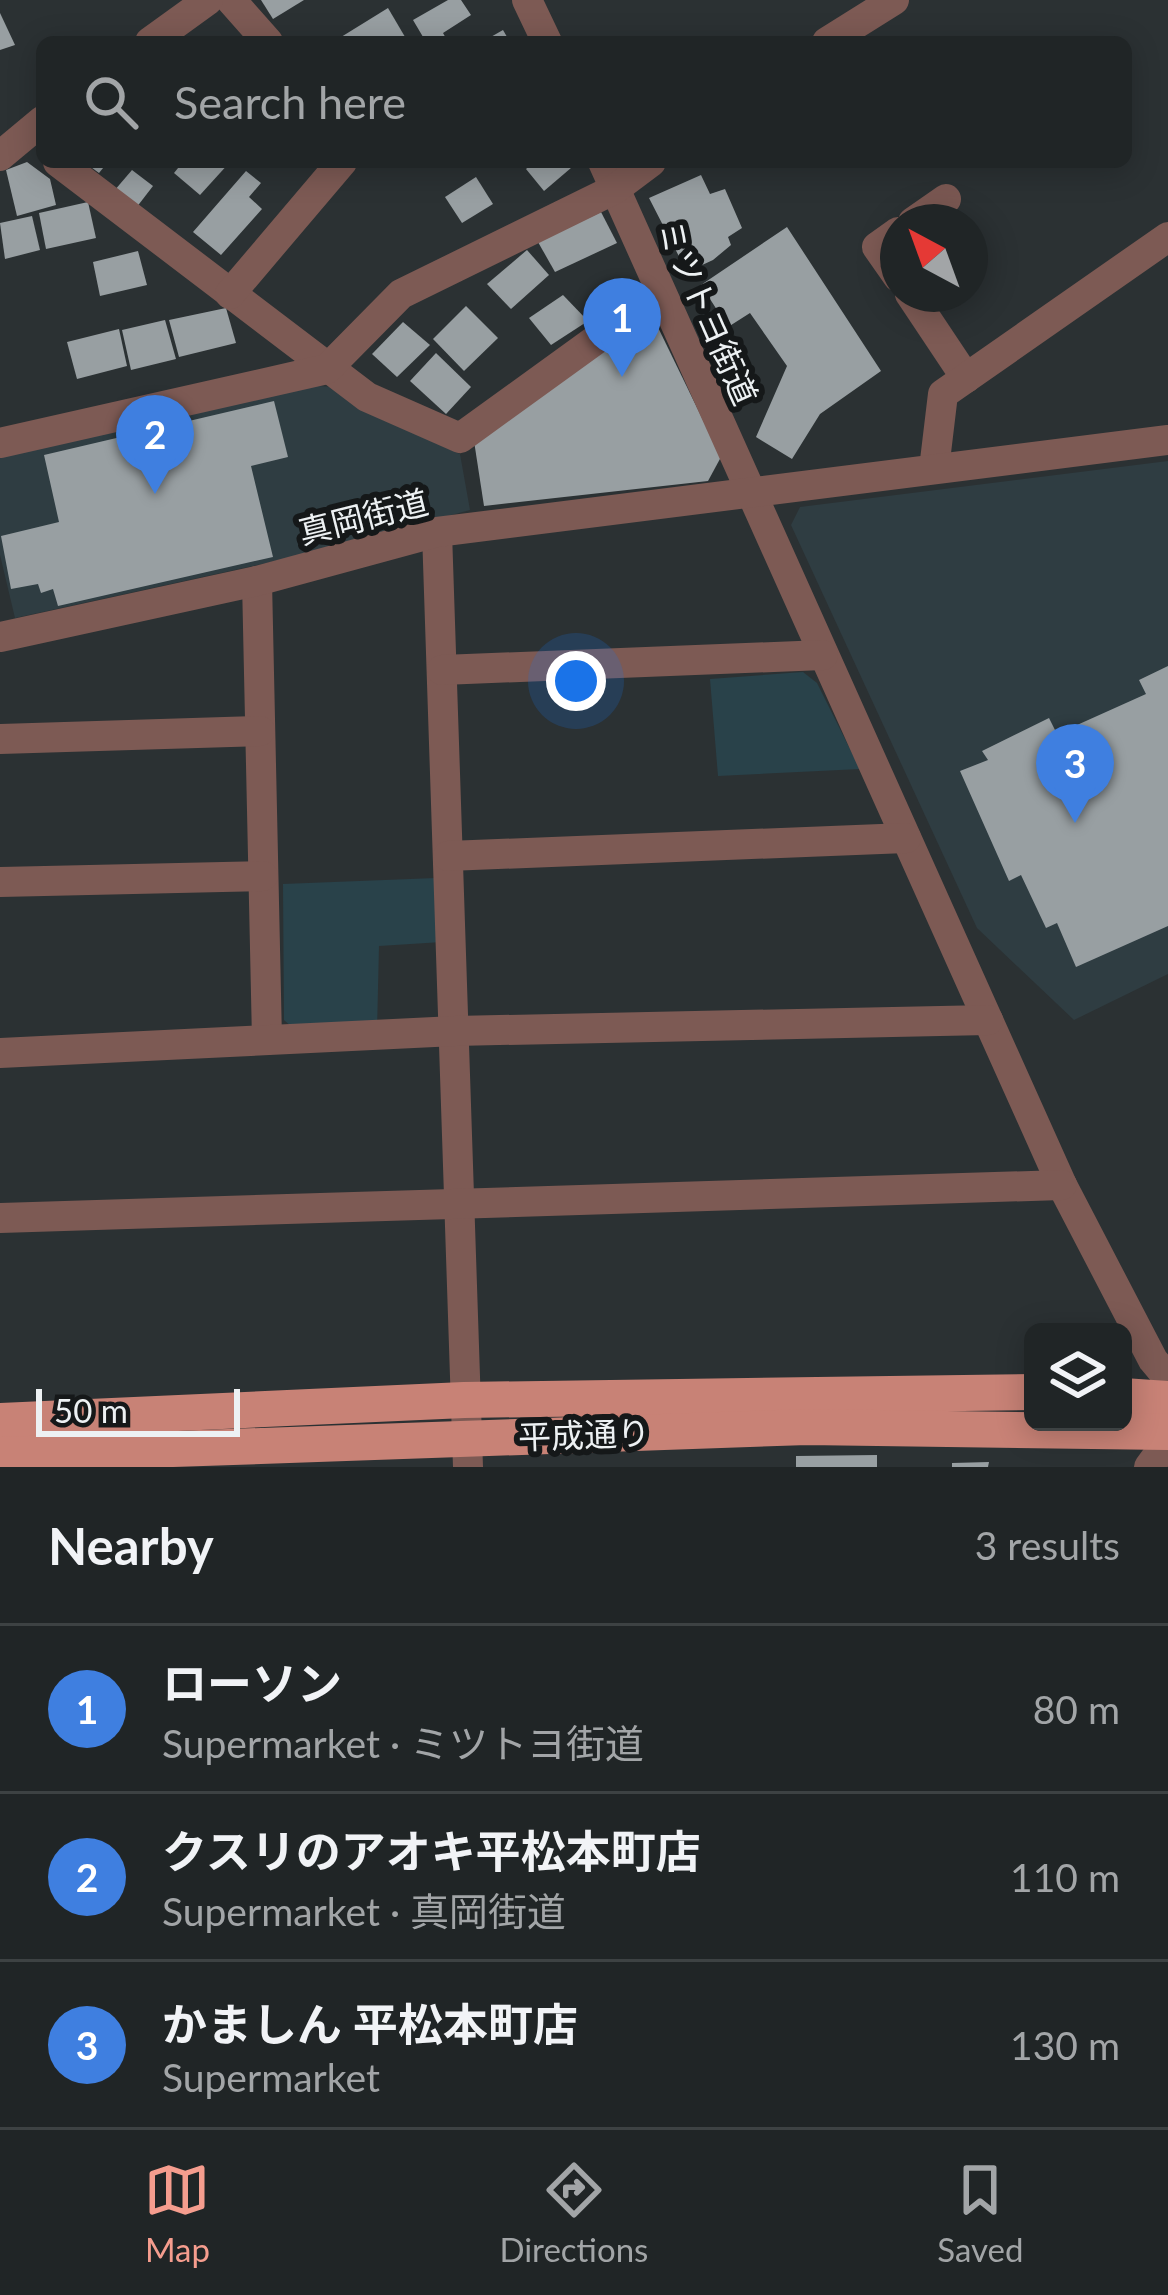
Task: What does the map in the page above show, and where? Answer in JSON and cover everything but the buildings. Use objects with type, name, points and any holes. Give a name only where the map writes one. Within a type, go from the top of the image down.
[{"type":"main road","name":"平成通り","points":[[0,1420],[464,1400],[1024,1392]]},
{"type":"main road","points":[[1132,1397],[1168,1399]]},
{"type":"main road","name":"平成通り","points":[[0,1455],[468,1453],[807,1427],[1168,1432]]},
{"type":"street","points":[[158,36],[208,0]]},
{"type":"street","points":[[231,0],[263,36]]},
{"type":"street","points":[[527,0],[544,36]]},
{"type":"street","points":[[836,36],[893,0]]},
{"type":"street","points":[[66,168],[367,397],[460,438],[659,294]]},
{"type":"street","points":[[230,294],[337,168]]},
{"type":"street","points":[[0,443],[327,368],[401,294],[609,175]]},
{"type":"street","name":"ミツトヨ街道","points":[[609,175],[1062,1185],[1153,1360],[1168,1378]]},
{"type":"street","points":[[939,204],[946,199]]},
{"type":"street","points":[[934,469],[943,394],[1168,237]]},
{"type":"street","points":[[922,312],[966,377]]},
{"type":"street","name":"真岡街道","points":[[0,637],[257,581],[437,532],[1168,440]]},
{"type":"street","points":[[437,532],[468,1453]]},
{"type":"street","points":[[257,581],[267,1040]]},
{"type":"street","points":[[442,670],[824,656]]},
{"type":"street","points":[[0,739],[260,730]]},
{"type":"street","points":[[448,856],[906,838]]},
{"type":"street","points":[[0,882],[263,876]]},
{"type":"street","points":[[0,1053],[455,1031],[988,1020]]},
{"type":"street","points":[[0,1218],[1062,1185]]},
{"type":"street","points":[[1150,1467],[1168,1442]]},
{"type":"shaded area","points":[[317,386],[336,387],[361,409],[460,454],[470,510],[303,555],[15,618],[0,555],[0,456]]},
{"type":"shaded area","points":[[1168,461],[1168,974],[1074,1020],[977,928],[791,525],[800,507]]},
{"type":"shaded area","points":[[803,672],[817,683],[860,769],[718,776],[710,679]]},
{"type":"shaded area","points":[[436,878],[442,942],[379,946],[377,1031],[300,1034],[284,1020],[283,884]]},
{"type":"place","name":"ローソン","points":[[622,377]]},
{"type":"place","name":"クスリのアオキ平松本町店","points":[[155,494]]},
{"type":"place","name":"かましん 平松本町店","points":[[1075,823]]}]
